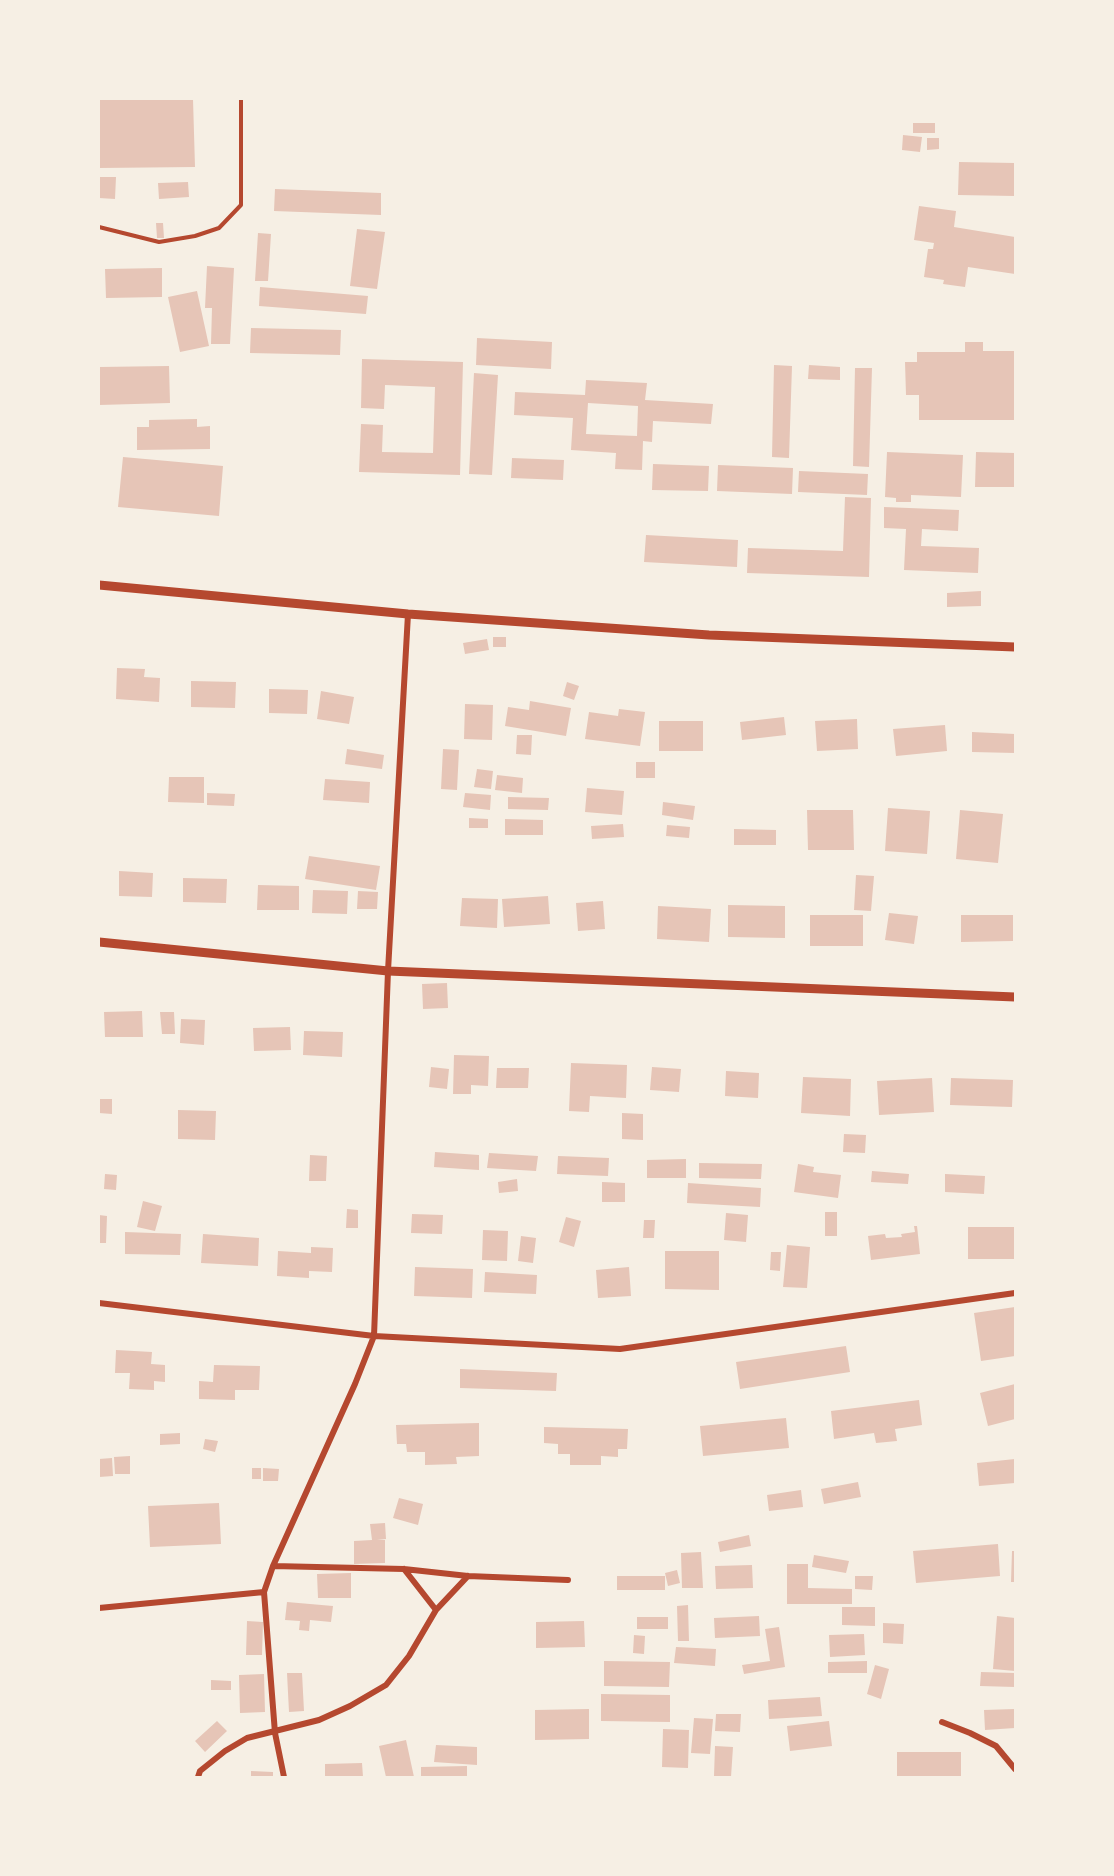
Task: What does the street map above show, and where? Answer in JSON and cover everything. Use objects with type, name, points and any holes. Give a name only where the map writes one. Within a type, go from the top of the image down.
[{"type":"street","points":[[99,585],[408,614],[709,634],[1015,647]]},
{"type":"street","points":[[285,1777],[275,1733],[264,1592],[273,1566],[355,1384],[374,1336],[388,971],[408,614]]},
{"type":"street","points":[[99,942],[388,971],[1015,997]]},
{"type":"street","points":[[99,1303],[374,1336],[620,1349],[1015,1293]]},
{"type":"street","points":[[273,1566],[404,1569],[468,1576],[568,1580]]},
{"type":"street","points":[[404,1569],[436,1610]]},
{"type":"street","points":[[198,1777],[200,1771],[247,1738],[275,1733],[319,1720],[350,1706],[386,1685],[409,1656],[436,1610],[468,1576]]},
{"type":"street","points":[[99,1608],[264,1592]]},
{"type":"street","points":[[942,1722],[996,1746],[1015,1769]]},
{"type":"lane","points":[[99,227],[159,242],[195,236],[219,228],[241,205],[241,99]]},
{"type":"building","points":[[99,99],[193,99],[195,167],[99,168]]},
{"type":"building","points":[[913,123],[935,123],[935,133],[913,133]]},
{"type":"building","points":[[903,135],[922,137],[920,152],[902,150]]},
{"type":"building","points":[[927,138],[939,138],[939,149],[927,150]]},
{"type":"building","points":[[959,162],[1015,163],[1015,196],[958,195]]},
{"type":"building","points":[[100,177],[116,177],[115,199],[99,198]]},
{"type":"building","points":[[188,182],[189,197],[159,199],[158,183]]},
{"type":"building","points":[[275,189],[381,193],[381,215],[274,211]]},
{"type":"building","points":[[919,206],[956,211],[954,227],[1015,237],[1015,274],[968,267],[965,287],[943,284],[944,280],[924,277],[928,249],[933,249],[934,243],[914,240]]},
{"type":"building","points":[[156,223],[163,223],[164,238],[157,238]]},
{"type":"building","points":[[357,229],[385,232],[377,289],[350,286]]},
{"type":"building","points":[[258,233],[271,234],[268,281],[255,281]]},
{"type":"building","points":[[207,266],[234,268],[230,344],[211,344],[212,308],[205,308]]},
{"type":"building","points":[[162,268],[162,297],[106,298],[105,269]]},
{"type":"building","points":[[260,287],[368,296],[366,314],[259,306]]},
{"type":"building","points":[[197,291],[209,346],[180,352],[168,297]]},
{"type":"building","points":[[251,328],[341,330],[340,355],[250,353]]},
{"type":"building","points":[[477,338],[552,342],[551,369],[476,365]]},
{"type":"building","points":[[965,342],[983,342],[983,351],[1015,351],[1015,420],[919,420],[919,395],[906,395],[905,362],[917,362],[917,352],[965,352]]},
{"type":"building","points":[[362,359],[463,362],[460,475],[359,472],[361,424],[383,425],[382,452],[433,453],[435,387],[385,385],[384,409],[361,408]]},
{"type":"building","points":[[774,365],[792,366],[789,458],[772,457]]},
{"type":"building","points":[[809,365],[840,367],[840,380],[808,379]]},
{"type":"building","points":[[169,366],[170,403],[99,405],[99,367]]},
{"type":"building","points":[[855,368],[872,368],[869,467],[853,466]]},
{"type":"building","points":[[474,373],[498,375],[492,475],[469,474]]},
{"type":"building","points":[[586,380],[647,383],[645,400],[713,404],[711,424],[653,421],[652,442],[643,441],[642,470],[615,469],[616,453],[571,450],[573,418],[514,415],[515,392],[585,395]],"holes":[[[588,403],[638,406],[637,436],[586,434]]]},
{"type":"building","points":[[197,419],[197,427],[210,426],[210,449],[137,450],[137,427],[149,427],[149,420]]},
{"type":"building","points":[[887,452],[963,455],[961,497],[911,495],[911,502],[896,502],[896,498],[885,497]]},
{"type":"building","points":[[976,452],[1015,453],[1015,487],[975,487]]},
{"type":"building","points":[[123,457],[223,466],[219,516],[118,507]]},
{"type":"building","points":[[512,458],[564,460],[563,480],[511,478]]},
{"type":"building","points":[[653,464],[709,466],[708,491],[652,490]]},
{"type":"building","points":[[718,465],[793,468],[792,494],[717,491]]},
{"type":"building","points":[[799,471],[868,474],[867,495],[798,492]]},
{"type":"building","points":[[845,497],[871,498],[869,577],[747,573],[748,548],[843,551]]},
{"type":"building","points":[[884,507],[959,510],[958,531],[922,529],[921,546],[979,548],[978,573],[904,570],[906,529],[884,528]]},
{"type":"building","points":[[646,535],[738,540],[737,567],[644,562]]},
{"type":"building","points":[[981,591],[981,606],[947,607],[947,593]]},
{"type":"building","points":[[493,637],[506,637],[506,647],[493,647]]},
{"type":"building","points":[[487,639],[489,650],[465,654],[463,643]]},
{"type":"building","points":[[117,668],[145,669],[144,677],[160,678],[159,702],[116,699]]},
{"type":"building","points":[[191,681],[236,682],[235,708],[191,707]]},
{"type":"building","points":[[567,682],[579,686],[574,700],[563,696]]},
{"type":"building","points":[[269,689],[308,690],[307,714],[269,713]]},
{"type":"building","points":[[321,691],[354,697],[349,724],[317,719]]},
{"type":"building","points":[[530,701],[571,708],[566,736],[505,726],[508,707],[529,710]]},
{"type":"building","points":[[465,704],[493,705],[492,740],[464,739]]},
{"type":"building","points":[[619,709],[645,712],[640,746],[585,739],[589,712],[618,716]]},
{"type":"building","points":[[784,717],[786,735],[742,740],[740,722]]},
{"type":"building","points":[[857,719],[858,749],[817,751],[815,721]]},
{"type":"building","points":[[659,721],[703,721],[703,751],[659,751]]},
{"type":"building","points":[[945,725],[947,751],[896,756],[893,729]]},
{"type":"building","points":[[972,732],[1015,734],[1015,753],[972,752]]},
{"type":"building","points":[[517,735],[532,735],[531,755],[516,754]]},
{"type":"building","points":[[347,749],[384,755],[382,769],[345,764]]},
{"type":"building","points":[[443,749],[459,750],[457,790],[441,789]]},
{"type":"building","points":[[636,762],[655,762],[655,778],[636,778]]},
{"type":"building","points":[[477,769],[493,771],[491,789],[474,787]]},
{"type":"building","points":[[497,775],[523,778],[522,793],[495,790]]},
{"type":"building","points":[[169,777],[204,777],[204,803],[168,802]]},
{"type":"building","points":[[325,779],[370,782],[369,803],[323,800]]},
{"type":"building","points":[[587,788],[624,791],[622,815],[585,812]]},
{"type":"building","points":[[207,793],[235,794],[234,806],[207,805]]},
{"type":"building","points":[[465,793],[491,795],[490,810],[463,807]]},
{"type":"building","points":[[508,797],[549,798],[548,810],[508,809]]},
{"type":"building","points":[[663,802],[695,806],[693,820],[662,815]]},
{"type":"building","points":[[888,808],[930,811],[927,854],[885,851]]},
{"type":"building","points":[[807,810],[853,810],[854,850],[808,850]]},
{"type":"building","points":[[960,810],[1003,814],[998,863],[956,859]]},
{"type":"building","points":[[469,818],[488,819],[488,828],[469,828]]},
{"type":"building","points":[[505,819],[543,820],[543,835],[505,835]]},
{"type":"building","points":[[623,824],[624,837],[592,839],[591,826]]},
{"type":"building","points":[[667,825],[690,827],[689,838],[666,836]]},
{"type":"building","points":[[734,829],[776,830],[776,845],[734,845]]},
{"type":"building","points":[[309,856],[380,866],[376,890],[305,879]]},
{"type":"building","points":[[119,871],[153,873],[152,897],[119,896]]},
{"type":"building","points":[[856,875],[874,876],[871,911],[854,910]]},
{"type":"building","points":[[183,878],[227,879],[226,903],[183,902]]},
{"type":"building","points":[[258,885],[299,886],[299,910],[257,910]]},
{"type":"building","points":[[313,890],[348,891],[347,914],[312,913]]},
{"type":"building","points":[[358,891],[378,892],[377,909],[357,909]]},
{"type":"building","points":[[548,896],[550,924],[504,927],[502,899]]},
{"type":"building","points":[[462,898],[498,899],[497,928],[460,926]]},
{"type":"building","points":[[603,901],[605,929],[578,931],[576,903]]},
{"type":"building","points":[[728,905],[785,906],[785,938],[728,937]]},
{"type":"building","points":[[658,906],[711,909],[709,942],[657,939]]},
{"type":"building","points":[[889,913],[918,916],[914,944],[885,940]]},
{"type":"building","points":[[810,915],[863,915],[863,946],[810,946]]},
{"type":"building","points":[[961,915],[1013,915],[1013,941],[961,942]]},
{"type":"building","points":[[447,983],[448,1008],[423,1009],[422,984]]},
{"type":"building","points":[[142,1011],[143,1037],[105,1037],[104,1012]]},
{"type":"building","points":[[160,1012],[174,1012],[175,1034],[162,1034]]},
{"type":"building","points":[[181,1019],[205,1020],[204,1045],[180,1043]]},
{"type":"building","points":[[290,1027],[291,1050],[254,1051],[253,1028]]},
{"type":"building","points":[[304,1031],[343,1032],[342,1057],[303,1055]]},
{"type":"building","points":[[454,1055],[489,1056],[488,1086],[471,1085],[471,1094],[453,1094]]},
{"type":"building","points":[[571,1063],[627,1065],[626,1098],[590,1096],[589,1112],[569,1111]]},
{"type":"building","points":[[431,1067],[449,1069],[447,1089],[429,1087]]},
{"type":"building","points":[[652,1067],[681,1069],[679,1092],[650,1090]]},
{"type":"building","points":[[497,1068],[529,1068],[528,1088],[496,1088]]},
{"type":"building","points":[[726,1071],[759,1073],[758,1098],[725,1096]]},
{"type":"building","points":[[803,1077],[851,1079],[850,1116],[801,1113]]},
{"type":"building","points":[[932,1078],[934,1112],[879,1115],[877,1081]]},
{"type":"building","points":[[951,1078],[1013,1080],[1012,1107],[950,1105]]},
{"type":"building","points":[[99,1099],[112,1099],[112,1114],[99,1113]]},
{"type":"building","points":[[178,1110],[216,1111],[215,1140],[178,1139]]},
{"type":"building","points":[[622,1113],[643,1114],[643,1140],[622,1139]]},
{"type":"building","points":[[844,1134],[866,1135],[865,1153],[843,1152]]},
{"type":"building","points":[[435,1152],[479,1155],[479,1170],[434,1167]]},
{"type":"building","points":[[489,1153],[538,1156],[536,1171],[487,1168]]},
{"type":"building","points":[[310,1155],[327,1156],[326,1181],[309,1181]]},
{"type":"building","points":[[558,1156],[609,1158],[608,1176],[557,1174]]},
{"type":"building","points":[[686,1159],[686,1178],[647,1178],[647,1160]]},
{"type":"building","points":[[699,1163],[762,1164],[761,1179],[699,1178]]},
{"type":"building","points":[[798,1164],[814,1167],[813,1172],[841,1175],[838,1198],[794,1192]]},
{"type":"building","points":[[872,1171],[909,1174],[908,1184],[871,1182]]},
{"type":"building","points":[[105,1174],[117,1175],[116,1190],[104,1189]]},
{"type":"building","points":[[945,1174],[985,1176],[984,1194],[945,1192]]},
{"type":"building","points":[[517,1179],[518,1191],[499,1193],[498,1182]]},
{"type":"building","points":[[602,1182],[625,1183],[625,1202],[602,1202]]},
{"type":"building","points":[[688,1183],[761,1188],[760,1207],[687,1203]]},
{"type":"building","points":[[143,1201],[162,1206],[155,1231],[137,1227]]},
{"type":"building","points":[[347,1209],[358,1210],[358,1228],[346,1228]]},
{"type":"building","points":[[825,1212],[837,1212],[837,1236],[825,1236]]},
{"type":"building","points":[[726,1213],[748,1215],[746,1242],[724,1240]]},
{"type":"building","points":[[412,1214],[443,1215],[442,1234],[411,1233]]},
{"type":"building","points":[[99,1215],[107,1216],[106,1243],[99,1243]]},
{"type":"building","points":[[566,1217],[581,1221],[574,1247],[559,1242]]},
{"type":"building","points":[[644,1220],[655,1220],[654,1238],[643,1238]]},
{"type":"building","points":[[914,1226],[917,1226],[920,1254],[871,1260],[868,1236],[885,1234],[886,1238],[902,1237],[901,1234],[915,1232]]},
{"type":"building","points":[[968,1227],[1015,1227],[1015,1259],[968,1259]]},
{"type":"building","points":[[483,1230],[508,1231],[507,1261],[482,1260]]},
{"type":"building","points":[[125,1232],[181,1234],[180,1255],[125,1254]]},
{"type":"building","points":[[203,1234],[259,1238],[258,1266],[201,1263]]},
{"type":"building","points":[[521,1236],[536,1238],[533,1263],[518,1261]]},
{"type":"building","points":[[787,1245],[810,1247],[807,1288],[783,1287]]},
{"type":"building","points":[[311,1247],[333,1248],[332,1272],[309,1271],[309,1278],[277,1276],[278,1251],[311,1253]]},
{"type":"building","points":[[665,1251],[719,1251],[719,1290],[665,1289]]},
{"type":"building","points":[[771,1252],[781,1252],[780,1271],[770,1270]]},
{"type":"building","points":[[415,1267],[473,1269],[472,1298],[414,1296]]},
{"type":"building","points":[[629,1267],[631,1296],[598,1298],[596,1270]]},
{"type":"building","points":[[485,1272],[537,1275],[536,1294],[484,1292]]},
{"type":"building","points":[[1015,1307],[1015,1356],[981,1361],[974,1313]]},
{"type":"building","points":[[846,1346],[850,1372],[740,1389],[736,1362]]},
{"type":"building","points":[[116,1350],[152,1352],[151,1364],[165,1365],[165,1382],[154,1381],[154,1390],[129,1389],[130,1373],[115,1373]]},
{"type":"building","points":[[214,1365],[260,1366],[259,1390],[235,1390],[235,1400],[199,1399],[199,1381],[213,1382]]},
{"type":"building","points":[[460,1369],[557,1373],[556,1391],[460,1388]]},
{"type":"building","points":[[1015,1384],[1015,1419],[988,1426],[980,1393]]},
{"type":"building","points":[[919,1400],[922,1425],[895,1429],[897,1441],[876,1443],[874,1433],[834,1439],[831,1411]]},
{"type":"building","points":[[786,1418],[789,1448],[703,1456],[700,1426]]},
{"type":"building","points":[[479,1423],[479,1456],[456,1457],[457,1464],[425,1465],[425,1452],[407,1452],[406,1444],[397,1444],[396,1425]]},
{"type":"building","points":[[544,1427],[628,1429],[627,1449],[618,1449],[618,1457],[601,1456],[601,1465],[570,1465],[570,1454],[558,1454],[558,1444],[544,1443]]},
{"type":"building","points":[[180,1433],[180,1444],[160,1445],[160,1434]]},
{"type":"building","points":[[205,1439],[218,1441],[215,1452],[203,1449]]},
{"type":"building","points":[[130,1456],[130,1474],[115,1474],[114,1457]]},
{"type":"building","points":[[112,1458],[113,1476],[99,1477],[99,1459]]},
{"type":"building","points":[[1015,1459],[1015,1483],[979,1486],[977,1463]]},
{"type":"building","points":[[252,1468],[261,1468],[261,1479],[252,1479]]},
{"type":"building","points":[[263,1468],[279,1469],[278,1481],[263,1481]]},
{"type":"building","points":[[858,1482],[861,1497],[824,1504],[821,1489]]},
{"type":"building","points":[[801,1490],[803,1507],[769,1511],[767,1495]]},
{"type":"building","points":[[399,1498],[423,1504],[418,1525],[393,1518]]},
{"type":"building","points":[[219,1503],[221,1544],[150,1547],[148,1506]]},
{"type":"building","points":[[385,1523],[386,1539],[377,1540],[385,1540],[385,1563],[354,1564],[354,1541],[372,1540],[370,1524]]},
{"type":"building","points":[[749,1535],[751,1546],[720,1552],[718,1542]]},
{"type":"building","points":[[998,1544],[1000,1576],[916,1583],[913,1551]]},
{"type":"building","points":[[1012,1551],[1015,1551],[1015,1582],[1011,1582]]},
{"type":"building","points":[[701,1552],[703,1588],[682,1588],[681,1553]]},
{"type":"building","points":[[814,1555],[849,1561],[846,1573],[812,1567]]},
{"type":"building","points":[[787,1564],[808,1564],[808,1588],[852,1589],[852,1604],[787,1604]]},
{"type":"building","points":[[752,1565],[753,1588],[716,1589],[715,1566]]},
{"type":"building","points":[[677,1570],[680,1583],[668,1586],[665,1573]]},
{"type":"building","points":[[351,1573],[351,1598],[318,1598],[317,1574]]},
{"type":"building","points":[[617,1576],[665,1576],[665,1590],[617,1590]]},
{"type":"building","points":[[855,1576],[873,1576],[872,1590],[855,1589]]},
{"type":"building","points":[[287,1602],[333,1606],[331,1622],[310,1620],[309,1631],[299,1630],[300,1621],[285,1620]]},
{"type":"building","points":[[688,1605],[689,1641],[678,1641],[677,1606]]},
{"type":"building","points":[[842,1607],[875,1607],[875,1626],[842,1625]]},
{"type":"building","points":[[759,1616],[760,1636],[715,1638],[714,1618]]},
{"type":"building","points":[[997,1616],[1015,1618],[1015,1671],[993,1669]]},
{"type":"building","points":[[637,1617],[668,1617],[668,1629],[637,1629]]},
{"type":"building","points":[[247,1621],[263,1622],[262,1655],[246,1655]]},
{"type":"building","points":[[584,1621],[585,1647],[536,1648],[536,1622]]},
{"type":"building","points":[[883,1623],[904,1624],[903,1644],[883,1643]]},
{"type":"building","points":[[779,1627],[785,1667],[744,1674],[742,1665],[770,1661],[765,1629]]},
{"type":"building","points":[[864,1634],[865,1655],[830,1657],[829,1635]]},
{"type":"building","points":[[634,1635],[645,1636],[644,1654],[633,1653]]},
{"type":"building","points":[[676,1647],[716,1649],[715,1666],[674,1663]]},
{"type":"building","points":[[604,1661],[670,1662],[669,1687],[604,1686]]},
{"type":"building","points":[[867,1661],[867,1673],[828,1673],[828,1662]]},
{"type":"building","points":[[875,1665],[889,1669],[881,1699],[867,1694]]},
{"type":"building","points":[[981,1672],[1015,1673],[1015,1687],[980,1686]]},
{"type":"building","points":[[287,1673],[302,1673],[304,1711],[289,1712]]},
{"type":"building","points":[[264,1674],[265,1712],[240,1713],[239,1675]]},
{"type":"building","points":[[211,1680],[231,1681],[231,1690],[211,1690]]},
{"type":"building","points":[[601,1694],[670,1695],[670,1722],[601,1721]]},
{"type":"building","points":[[820,1697],[822,1716],[769,1719],[768,1700]]},
{"type":"building","points":[[589,1709],[589,1739],[535,1740],[535,1710]]},
{"type":"building","points":[[1015,1709],[1015,1728],[985,1730],[984,1710]]},
{"type":"building","points":[[716,1714],[741,1714],[740,1732],[715,1731]]},
{"type":"building","points":[[694,1718],[713,1719],[710,1754],[691,1753]]},
{"type":"building","points":[[217,1721],[227,1731],[205,1752],[195,1741]]},
{"type":"building","points":[[829,1721],[832,1746],[790,1751],[787,1726]]},
{"type":"building","points":[[663,1729],[689,1730],[688,1768],[662,1767]]},
{"type":"building","points":[[406,1740],[414,1777],[386,1777],[379,1746]]},
{"type":"building","points":[[436,1745],[477,1747],[477,1765],[434,1762]]},
{"type":"building","points":[[715,1746],[733,1747],[731,1777],[714,1776]]},
{"type":"building","points":[[897,1752],[961,1752],[961,1777],[897,1777]]},
{"type":"building","points":[[362,1763],[363,1777],[325,1777],[325,1764]]},
{"type":"building","points":[[467,1766],[467,1777],[421,1777],[421,1767]]},
{"type":"building","points":[[251,1771],[273,1772],[273,1777],[251,1777]]}]
